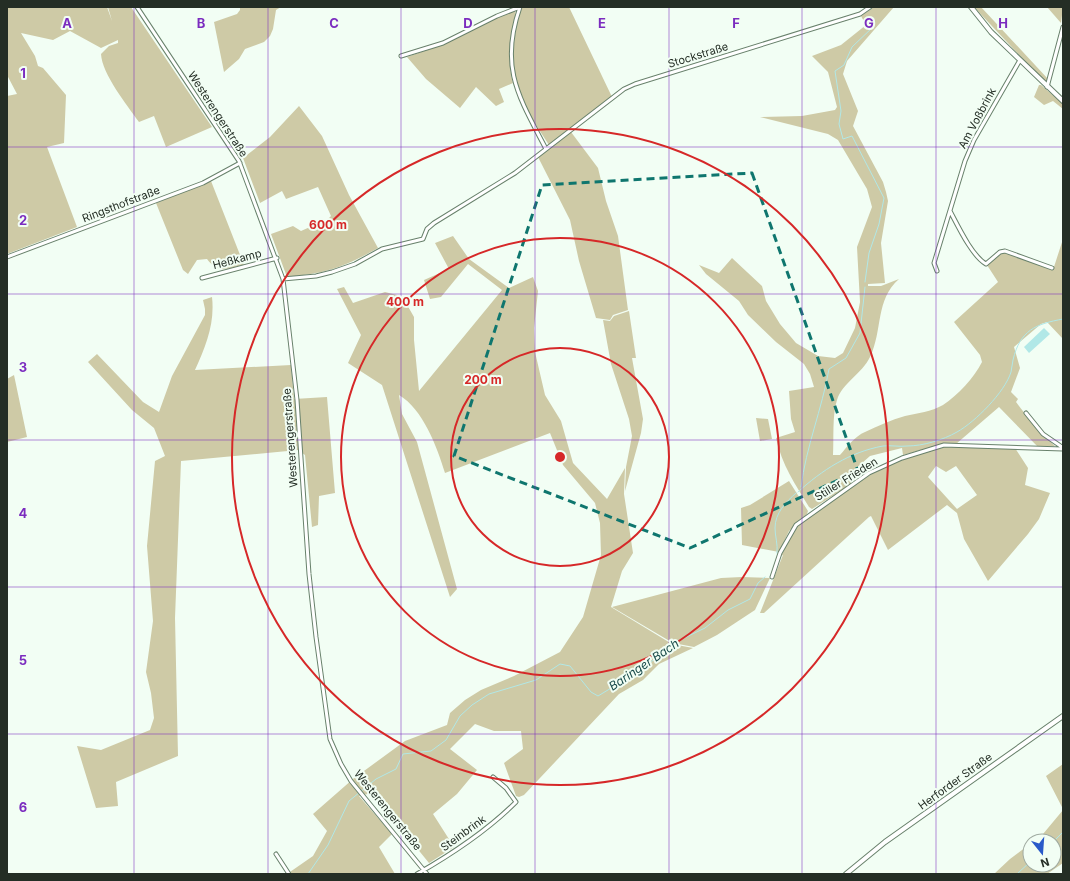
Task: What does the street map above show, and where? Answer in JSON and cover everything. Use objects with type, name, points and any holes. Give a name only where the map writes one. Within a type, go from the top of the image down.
[{"type":"main road","points":[[971,7],[991,32],[1063,101]]},
{"type":"main road","name":"Herforder Straße","points":[[846,874],[860,862],[1063,716]]},
{"type":"street","name":"Westerengerstraße","points":[[137,7],[240,163],[277,258],[283,279],[297,400],[311,603],[330,739],[341,764],[360,791],[426,874]]},
{"type":"street","points":[[520,7],[514,26],[512,76],[518,95],[546,149]]},
{"type":"street","points":[[401,56],[443,43],[497,16],[520,7]]},
{"type":"street","name":"Stockstraße","points":[[283,279],[316,276],[332,272],[355,264],[382,249],[406,245],[423,239],[427,229],[434,223],[514,173],[624,89],[635,84],[860,14],[870,7]]},
{"type":"street","points":[[1047,87],[1063,27]]},
{"type":"street","name":"Am Voßbrink","points":[[937,271],[934,263],[965,161],[974,140],[1020,60]]},
{"type":"street","name":"Ringsthofstraße","points":[[7,257],[203,183],[240,163]]},
{"type":"street","points":[[949,211],[969,244],[986,264],[1000,252],[1005,251],[1052,268]]},
{"type":"street","name":"Heßkamp","points":[[202,278],[277,258]]},
{"type":"street","name":"Stiller Frieden","points":[[1026,413],[1043,434],[1062,448]]},
{"type":"street","name":"Stiller Frieden","points":[[772,577],[780,552],[796,525],[869,473],[902,458],[944,445],[1062,448]]},
{"type":"street","name":"Steinbrink","points":[[417,874],[458,849],[505,814],[516,802],[506,788],[493,777]]},
{"type":"street","points":[[276,854],[289,874]]},
{"type":"highlighted area","points":[[752,173],[858,471],[690,548],[454,456],[542,185]]},
{"type":"shaded area","points":[[7,7],[107,7],[112,21],[108,7],[131,7],[212,127],[166,147],[154,116],[139,122],[110,80],[102,62],[101,54],[109,46],[118,43],[118,40],[101,48],[70,31],[53,40],[21,33],[35,56],[38,66],[43,68],[66,95],[64,143],[47,147],[77,227],[7,254],[7,96],[17,94],[7,75]]},
{"type":"shaded area","points":[[240,7],[281,7],[276,10],[273,29],[270,36],[264,42],[245,49],[239,59],[224,72],[214,22],[237,14]]},
{"type":"shaded area","points":[[521,7],[569,7],[612,97],[549,145],[525,107],[516,84],[513,51]]},
{"type":"shaded area","points":[[874,7],[894,7],[847,61],[843,74],[858,111],[853,126],[883,182],[888,201],[881,243],[885,283],[868,284],[868,286],[881,286],[899,279],[891,287],[886,296],[880,316],[877,336],[870,357],[843,388],[837,400],[835,406],[833,455],[840,455],[851,442],[861,434],[895,419],[929,411],[943,405],[960,391],[975,374],[982,362],[980,355],[954,322],[998,282],[987,265],[1000,253],[1006,253],[1053,270],[1063,239],[1063,339],[1047,322],[1041,324],[1014,347],[1020,368],[1011,392],[1018,399],[1016,402],[1030,420],[1055,446],[1038,447],[999,407],[956,444],[939,445],[903,455],[902,448],[870,456],[853,471],[859,479],[812,509],[809,507],[790,474],[782,457],[776,438],[795,432],[791,419],[789,391],[814,387],[810,374],[804,364],[776,342],[748,315],[739,301],[706,274],[699,265],[719,273],[732,258],[762,286],[766,301],[780,324],[796,343],[818,356],[835,358],[843,353],[855,328],[860,302],[857,247],[872,207],[867,189],[838,140],[828,134],[760,117],[802,116],[835,110],[837,107],[828,72],[812,56],[841,45],[866,25],[861,16]]},
{"type":"shaded area","points":[[974,7],[981,7],[1048,79],[1045,82],[1041,78]]},
{"type":"shaded area","points":[[1047,7],[1063,7],[1061,23]]},
{"type":"shaded area","points":[[512,10],[515,10],[516,15],[510,56],[510,70],[513,83],[499,89],[504,102],[496,106],[476,87],[460,108],[426,79],[407,57],[444,44]]},
{"type":"shaded area","points":[[1039,85],[1041,85],[1063,104],[1063,109],[1053,101],[1044,105],[1034,97]]},
{"type":"shaded area","points":[[299,106],[322,136],[349,195],[378,248],[344,265],[313,274],[287,277],[271,234],[293,226],[301,231],[328,219],[331,216],[318,187],[286,199],[282,191],[260,203],[243,158],[270,137]]},
{"type":"shaded area","points":[[571,132],[598,168],[606,201],[618,236],[628,310],[613,315],[610,320],[596,318],[579,261],[570,220],[538,157]]},
{"type":"shaded area","points":[[211,181],[244,265],[228,269],[219,269],[211,264],[207,259],[197,260],[188,274],[183,270],[156,203]]},
{"type":"shaded area","points":[[453,236],[469,259],[509,288],[533,277],[538,291],[534,328],[535,352],[545,395],[561,421],[573,463],[607,499],[625,468],[624,494],[633,553],[622,571],[611,607],[672,644],[693,648],[659,664],[643,680],[619,694],[524,795],[519,797],[516,796],[504,763],[523,749],[521,731],[494,731],[475,724],[450,749],[477,770],[457,794],[433,814],[454,847],[429,863],[372,793],[359,796],[392,834],[379,847],[395,874],[287,874],[313,856],[327,831],[313,814],[353,779],[405,741],[447,725],[450,713],[465,700],[481,690],[514,676],[560,652],[583,617],[601,555],[600,523],[595,503],[563,465],[550,433],[445,473],[438,452],[422,419],[408,401],[399,395],[402,414],[417,442],[457,589],[450,597],[382,385],[348,363],[361,335],[337,289],[344,287],[353,303],[385,292],[397,295],[406,303],[414,317],[414,340],[419,391],[502,290],[468,264],[441,297],[430,299],[424,280],[449,269],[435,243]]},
{"type":"shaded area","points":[[212,297],[213,307],[209,334],[195,370],[291,365],[294,399],[327,397],[335,493],[319,496],[318,525],[312,527],[305,455],[298,450],[181,461],[175,618],[178,756],[116,782],[118,806],[96,808],[77,746],[101,750],[150,730],[154,718],[151,693],[146,672],[153,621],[147,546],[155,461],[165,456],[154,428],[132,410],[88,362],[97,354],[143,402],[159,412],[172,376],[205,315],[203,300]]},
{"type":"shaded area","points":[[629,311],[636,358],[632,358],[643,419],[641,433],[625,491],[626,467],[632,436],[629,419],[611,364],[603,320],[610,321],[614,316]]},
{"type":"shaded area","points":[[14,375],[27,437],[7,442],[7,379]]},
{"type":"shaded area","points":[[756,418],[768,419],[772,439],[760,441]]},
{"type":"shaded area","points":[[943,447],[1015,448],[1028,468],[1025,485],[1050,493],[1039,519],[988,581],[964,539],[957,513],[947,505],[888,550],[871,516],[869,517],[764,613],[760,613],[783,555],[781,556],[795,527],[814,512],[876,471],[904,458]],"holes":[[[936,466],[946,472],[956,466],[977,495],[957,509],[928,477]]]},
{"type":"shaded area","points":[[789,481],[808,511],[807,514],[789,531],[779,552],[742,545],[741,508],[750,505]]},
{"type":"shaded area","points":[[721,578],[770,578],[755,610],[717,635],[694,647],[673,643],[612,607]]},
{"type":"shaded area","points":[[1063,764],[1063,809],[1046,776]]},
{"type":"shaded area","points":[[1063,810],[1062,864],[1062,833],[1044,833]]},
{"type":"shaded area","points":[[1022,850],[1022,873],[1048,873],[994,874]]},
{"type":"water","points":[[1044,328],[1050,334],[1029,353],[1024,347]]},
{"type":"waterway","points":[[865,282],[869,253],[879,224],[884,198],[852,136],[843,139],[839,124],[841,111],[835,71],[844,65],[852,47],[874,26]]},
{"type":"waterway","points":[[801,487],[806,457],[829,369],[846,358],[860,333],[865,287]]},
{"type":"waterway","name":"Baringer Bach","points":[[798,492],[817,476],[848,457],[883,446],[913,446],[926,444],[946,438],[957,432],[980,414],[1003,388],[1011,372],[1016,350],[1025,335],[1037,326],[1063,319]]},
{"type":"waterway","name":"Baringer Bach","points":[[777,553],[775,523],[785,504],[796,493]]},
{"type":"waterway","name":"Baringer Bach","points":[[308,874],[328,845],[349,801],[376,779],[396,769],[403,754],[431,751],[446,740],[460,716],[472,705],[489,694],[536,680],[560,664],[570,666],[591,692],[598,696],[636,673],[680,640],[705,628],[728,610],[750,599],[758,583],[765,577]]},
{"type":"waterway","points":[[1017,874],[1022,869]]}]
